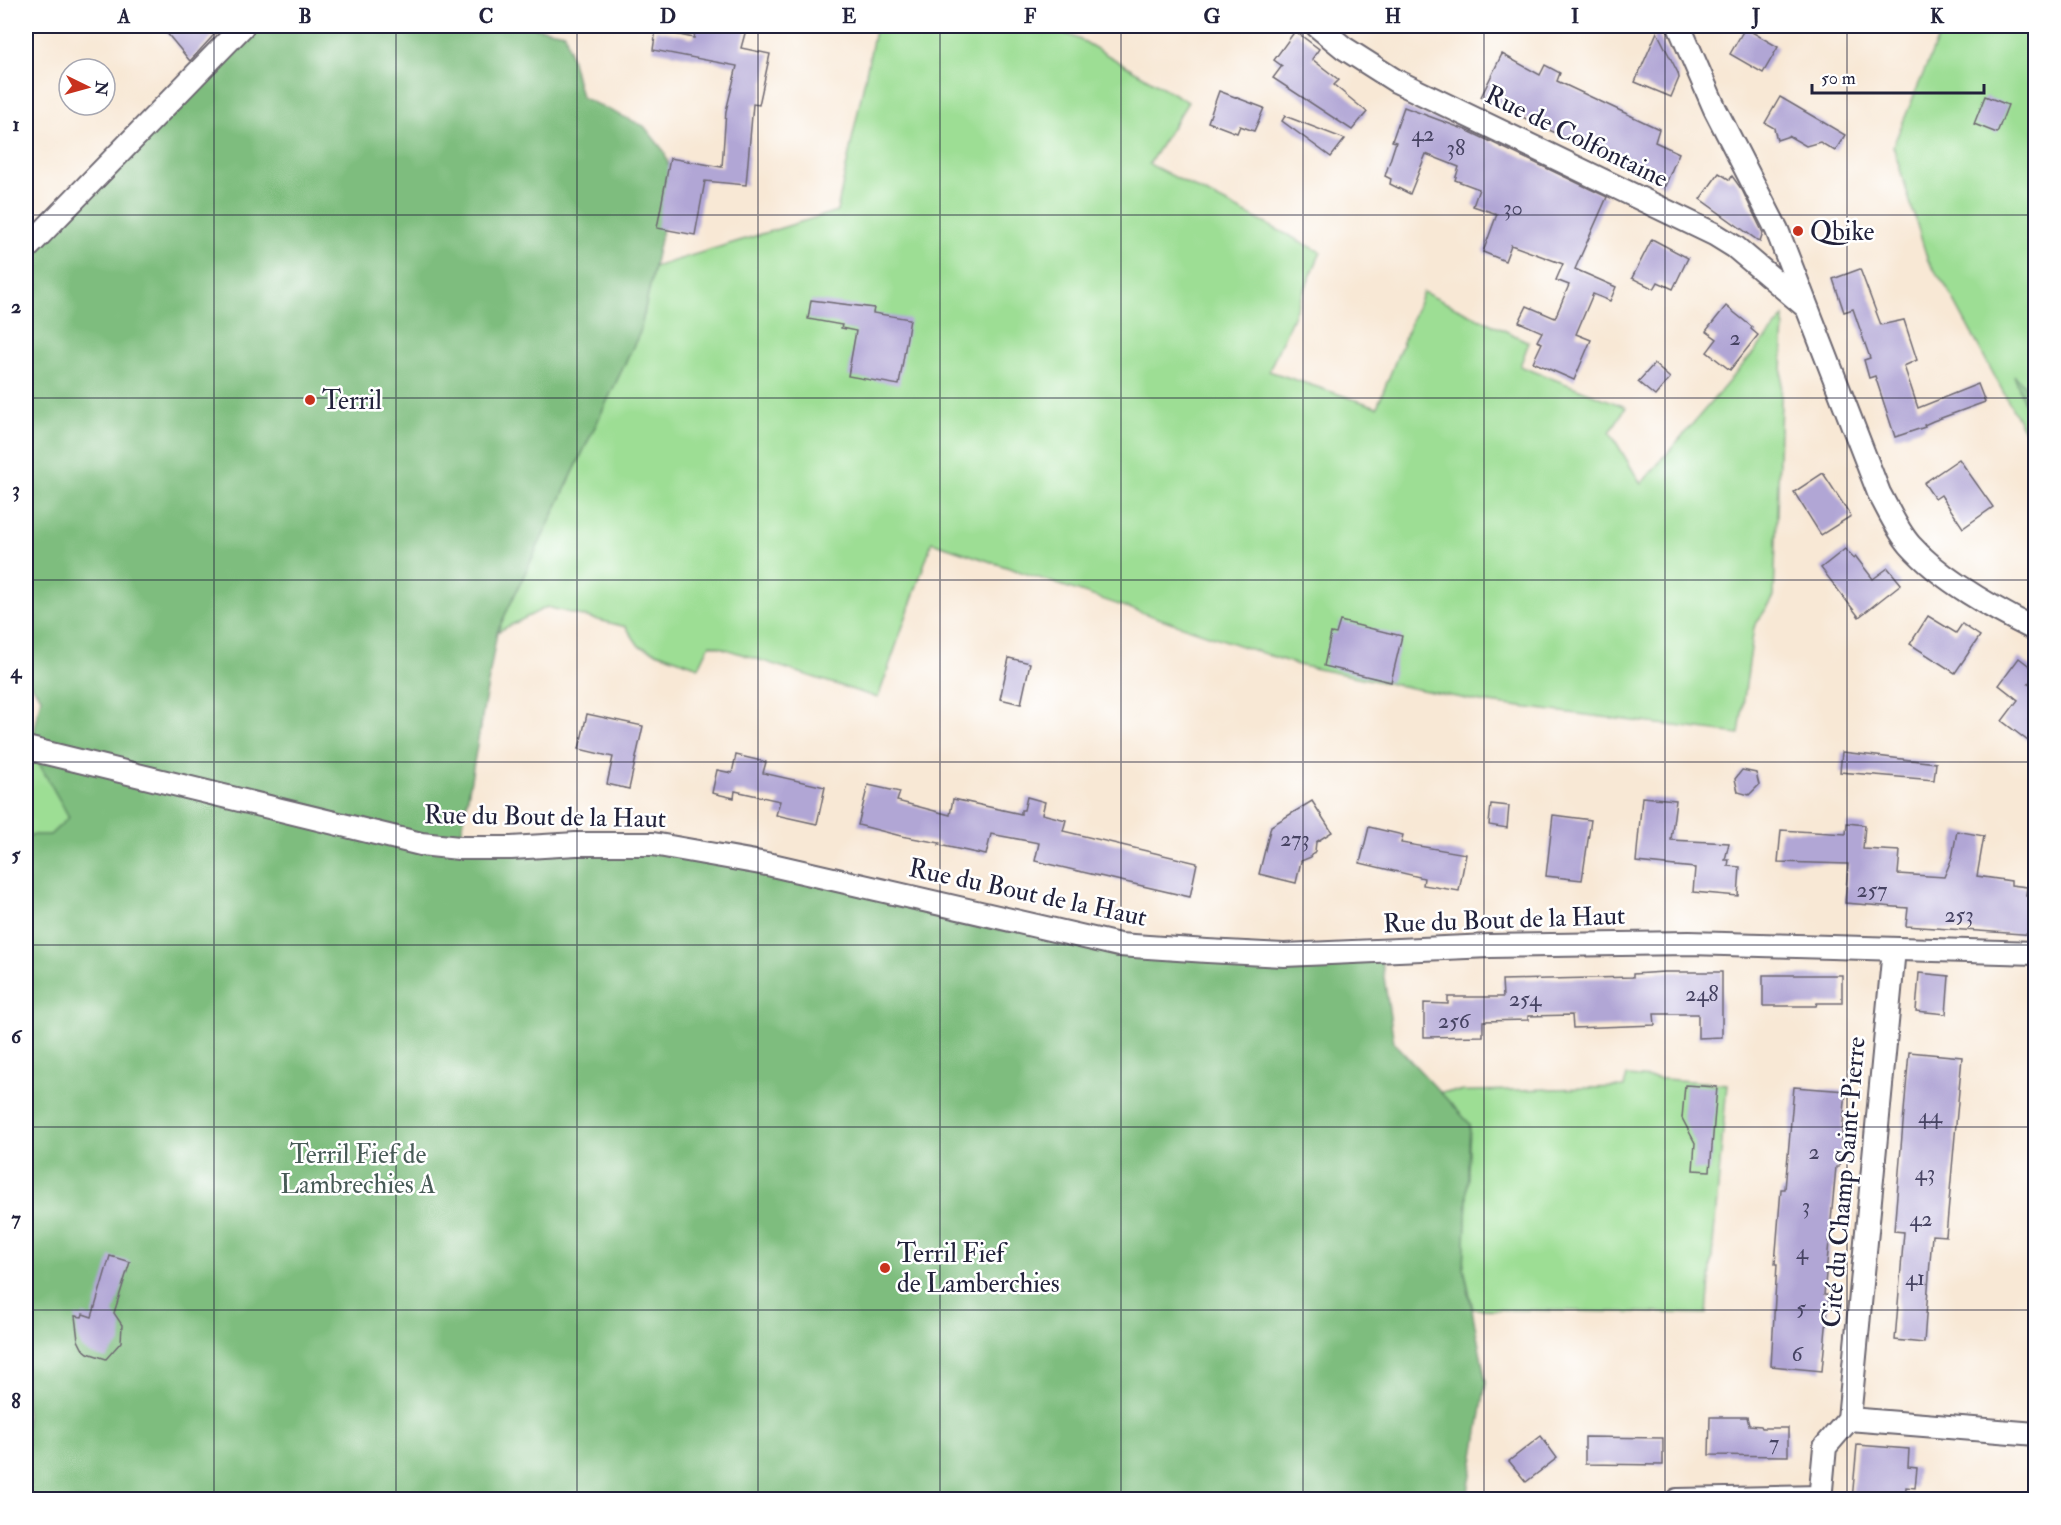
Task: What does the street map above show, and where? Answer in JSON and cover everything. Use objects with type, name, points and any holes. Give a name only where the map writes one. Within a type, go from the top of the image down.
[{"type":"street","points":[[26,249],[243,26]]},
{"type":"street","name":"Rue de Colfontaine","points":[[1317,26],[1344,48],[1396,81],[1714,234],[1735,247],[1806,307]]},
{"type":"street","points":[[1679,26],[1715,109],[1777,230],[1879,493],[1894,521],[1910,544],[1933,566],[1994,609],[2036,630]]},
{"type":"street","name":"Rue du Bout de la Haut","points":[[26,748],[421,844],[459,848],[653,844],[772,865],[1119,945],[1284,955],[1490,946],[1689,943],[2036,953]]},
{"type":"street","name":"Cité du Champ Saint-Pierre","points":[[1849,1419],[1894,949]]},
{"type":"street","points":[[1677,1500],[1820,1498],[1825,1448],[1849,1419],[2036,1434]]},
{"type":"green space","name":"Terril Fief de Lambrechies A","points":[[262,26],[526,26],[565,33],[581,97],[644,126],[664,151],[673,179],[640,332],[497,632],[459,847],[653,844],[1119,945],[1380,951],[1394,1043],[1470,1124],[1464,1268],[1486,1382],[1467,1499],[31,1500],[26,1498],[26,835],[50,835],[69,817],[31,749],[41,697],[26,679],[26,252]]},
{"type":"green space","points":[[876,26],[1030,26],[1067,34],[1085,42],[1188,102],[1149,164],[1321,252],[1269,371],[1377,407],[1423,292],[1529,342],[1520,366],[1626,407],[1610,432],[1641,484],[1784,317],[1774,597],[1754,627],[1739,734],[1481,702],[1298,665],[932,542],[878,698],[710,644],[699,667],[639,646],[626,627],[547,607],[497,632],[640,332],[654,267],[837,211]]},
{"type":"green space","name":"Qbike","points":[[1943,26],[2035,26],[2035,451],[1947,288],[1928,261],[1893,146]]},
{"type":"green space","points":[[2014,375],[2035,395],[2035,433]]},
{"type":"green space","points":[[26,748],[31,749],[69,817],[50,835],[26,835]]},
{"type":"green space","points":[[1627,1076],[1727,1084],[1707,1314],[1473,1309],[1464,1268],[1470,1124],[1440,1092],[1624,1087]]},
{"type":"building","points":[[161,26],[222,26],[190,61]]},
{"type":"building","points":[[696,26],[747,26],[741,48],[770,54],[759,105],[753,104],[746,185],[705,181],[695,235],[657,228],[670,158],[722,167],[726,111],[737,66],[653,50],[656,30],[694,38]]},
{"type":"building","points":[[1745,28],[1778,47],[1763,73],[1730,54]]},
{"type":"building","points":[[1295,31],[1319,49],[1312,59],[1339,80],[1334,85],[1367,112],[1352,130],[1273,78],[1282,66],[1274,60]]},
{"type":"building","points":[[1657,32],[1678,73],[1679,78],[1671,97],[1635,82]]},
{"type":"building","points":[[1502,54],[1540,75],[1545,65],[1560,73],[1557,81],[1659,129],[1655,142],[1679,153],[1665,186],[1481,97]]},
{"type":"building","points":[[1219,91],[1264,108],[1254,131],[1240,126],[1237,133],[1208,122]]},
{"type":"building","points":[[1985,96],[2008,105],[1997,133],[1974,124]]},
{"type":"building","points":[[1780,97],[1845,135],[1835,151],[1820,142],[1806,146],[1789,136],[1777,140],[1774,128],[1765,123]]},
{"type":"building","points":[[1404,107],[1466,130],[1607,197],[1575,269],[1616,287],[1610,301],[1593,294],[1576,334],[1591,340],[1574,380],[1533,362],[1542,343],[1537,341],[1542,332],[1519,322],[1527,306],[1555,318],[1569,285],[1556,280],[1563,264],[1511,245],[1505,261],[1483,252],[1497,214],[1473,206],[1479,189],[1455,180],[1459,167],[1426,154],[1410,194],[1390,184],[1391,179],[1385,176],[1396,142],[1392,141]]},
{"type":"building","points":[[1285,116],[1345,139],[1331,157],[1282,121]]},
{"type":"building","points":[[1719,173],[1730,180],[1732,176],[1742,190],[1763,233],[1760,242],[1700,199]]},
{"type":"building","points":[[1652,239],[1688,258],[1673,289],[1658,282],[1654,289],[1632,278]]},
{"type":"building","points":[[1860,269],[1881,325],[1904,320],[1917,360],[1904,366],[1918,408],[1978,384],[1985,402],[1895,437],[1875,376],[1869,378],[1864,360],[1870,358],[1853,309],[1844,312],[1833,279]]},
{"type":"building","points":[[811,300],[874,308],[873,313],[910,319],[899,385],[848,376],[856,331],[841,328],[842,325],[808,319]]},
{"type":"building","points":[[1726,306],[1752,327],[1751,329],[1758,335],[1730,370],[1707,352],[1717,339],[1706,331]]},
{"type":"building","points":[[1654,364],[1670,378],[1655,396],[1638,382]]},
{"type":"building","points":[[1959,459],[1993,507],[1963,528],[1941,495],[1935,499],[1924,483]]},
{"type":"building","points":[[1823,473],[1851,516],[1821,535],[1794,492]]},
{"type":"building","points":[[1845,549],[1854,559],[1856,557],[1873,579],[1888,568],[1901,584],[1859,617],[1821,568]]},
{"type":"building","points":[[1928,616],[1956,633],[1962,624],[1980,636],[1955,673],[1910,644]]},
{"type":"building","points":[[1340,621],[1402,636],[1391,682],[1324,666],[1331,633],[1336,634]]},
{"type":"building","points":[[1009,658],[1030,663],[1021,704],[1000,699]]},
{"type":"building","points":[[2019,658],[2036,671],[2028,684],[2036,676],[2036,731],[2028,741],[2002,721],[2018,700],[1999,685]]},
{"type":"building","points":[[587,714],[643,726],[629,789],[607,784],[613,757],[579,749]]},
{"type":"building","points":[[1842,752],[1936,763],[1934,780],[1840,772]]},
{"type":"building","points":[[736,755],[766,762],[763,773],[825,787],[817,824],[776,815],[780,801],[735,791],[734,798],[712,793],[717,770],[732,773]]},
{"type":"building","points":[[1742,770],[1756,773],[1759,785],[1749,795],[1738,792],[1735,779]]},
{"type":"building","points":[[868,785],[900,792],[897,801],[950,815],[953,799],[1021,814],[1027,797],[1045,802],[1042,814],[1066,820],[1063,831],[1197,863],[1190,897],[1035,861],[1039,843],[991,834],[986,855],[858,825]]},
{"type":"building","points":[[1642,797],[1676,800],[1671,840],[1729,843],[1725,860],[1729,860],[1728,866],[1740,867],[1738,896],[1693,892],[1695,868],[1636,862]]},
{"type":"building","points":[[1312,801],[1332,832],[1316,842],[1315,851],[1311,857],[1301,861],[1296,883],[1259,874],[1271,826]]},
{"type":"building","points":[[1491,804],[1509,806],[1507,828],[1489,825]]},
{"type":"building","points":[[1553,815],[1591,820],[1582,880],[1546,876]]},
{"type":"building","points":[[1847,823],[1865,825],[1863,849],[1900,851],[1898,874],[1944,877],[1952,858],[1957,831],[1984,836],[1977,876],[2011,881],[2011,885],[2027,887],[2026,896],[2030,896],[2030,903],[2036,903],[2036,935],[1906,926],[1908,908],[1845,903],[1848,864],[1778,862],[1781,830],[1846,834]]},
{"type":"building","points":[[1369,827],[1403,835],[1401,843],[1466,854],[1459,891],[1423,885],[1424,878],[1360,863]]},
{"type":"building","points":[[1722,972],[1722,1037],[1698,1038],[1698,1014],[1654,1014],[1655,1025],[1573,1028],[1572,1015],[1528,1016],[1528,1020],[1483,1021],[1483,1036],[1424,1037],[1424,1003],[1448,1004],[1448,997],[1503,997],[1502,980],[1633,977],[1633,974]]},
{"type":"building","points":[[1919,973],[1949,976],[1946,1014],[1916,1011]]},
{"type":"building","points":[[1763,975],[1842,975],[1842,1003],[1817,1003],[1816,1006],[1763,1006]]},
{"type":"building","points":[[1909,1052],[1962,1057],[1946,1236],[1932,1235],[1924,1343],[1895,1340],[1904,1232],[1894,1231]]},
{"type":"building","points":[[1685,1085],[1717,1087],[1710,1171],[1693,1170],[1695,1143],[1682,1118]]},
{"type":"building","points":[[1794,1087],[1846,1091],[1824,1295],[1829,1295],[1822,1371],[1771,1366],[1781,1189],[1785,1189]]},
{"type":"building","points":[[110,1256],[130,1262],[114,1313],[122,1325],[121,1342],[106,1359],[88,1353],[82,1348],[78,1340],[75,1316],[82,1317],[83,1314],[92,1317]]},
{"type":"building","points":[[1710,1417],[1747,1417],[1749,1425],[1762,1428],[1788,1428],[1788,1456],[1709,1455]]},
{"type":"building","points":[[1541,1436],[1557,1458],[1526,1482],[1509,1461]]},
{"type":"building","points":[[1585,1437],[1663,1438],[1663,1465],[1585,1464]]},
{"type":"building","points":[[1857,1445],[1909,1449],[1908,1467],[1917,1468],[1915,1488],[1906,1487],[1905,1500],[1852,1500]]},
{"type":"place","name":"Qbike","points":[[1798,231]]},
{"type":"place","name":"Terril","points":[[310,400]]},
{"type":"place","name":"Terril Fief de Lamberchies","points":[[885,1268]]}]
